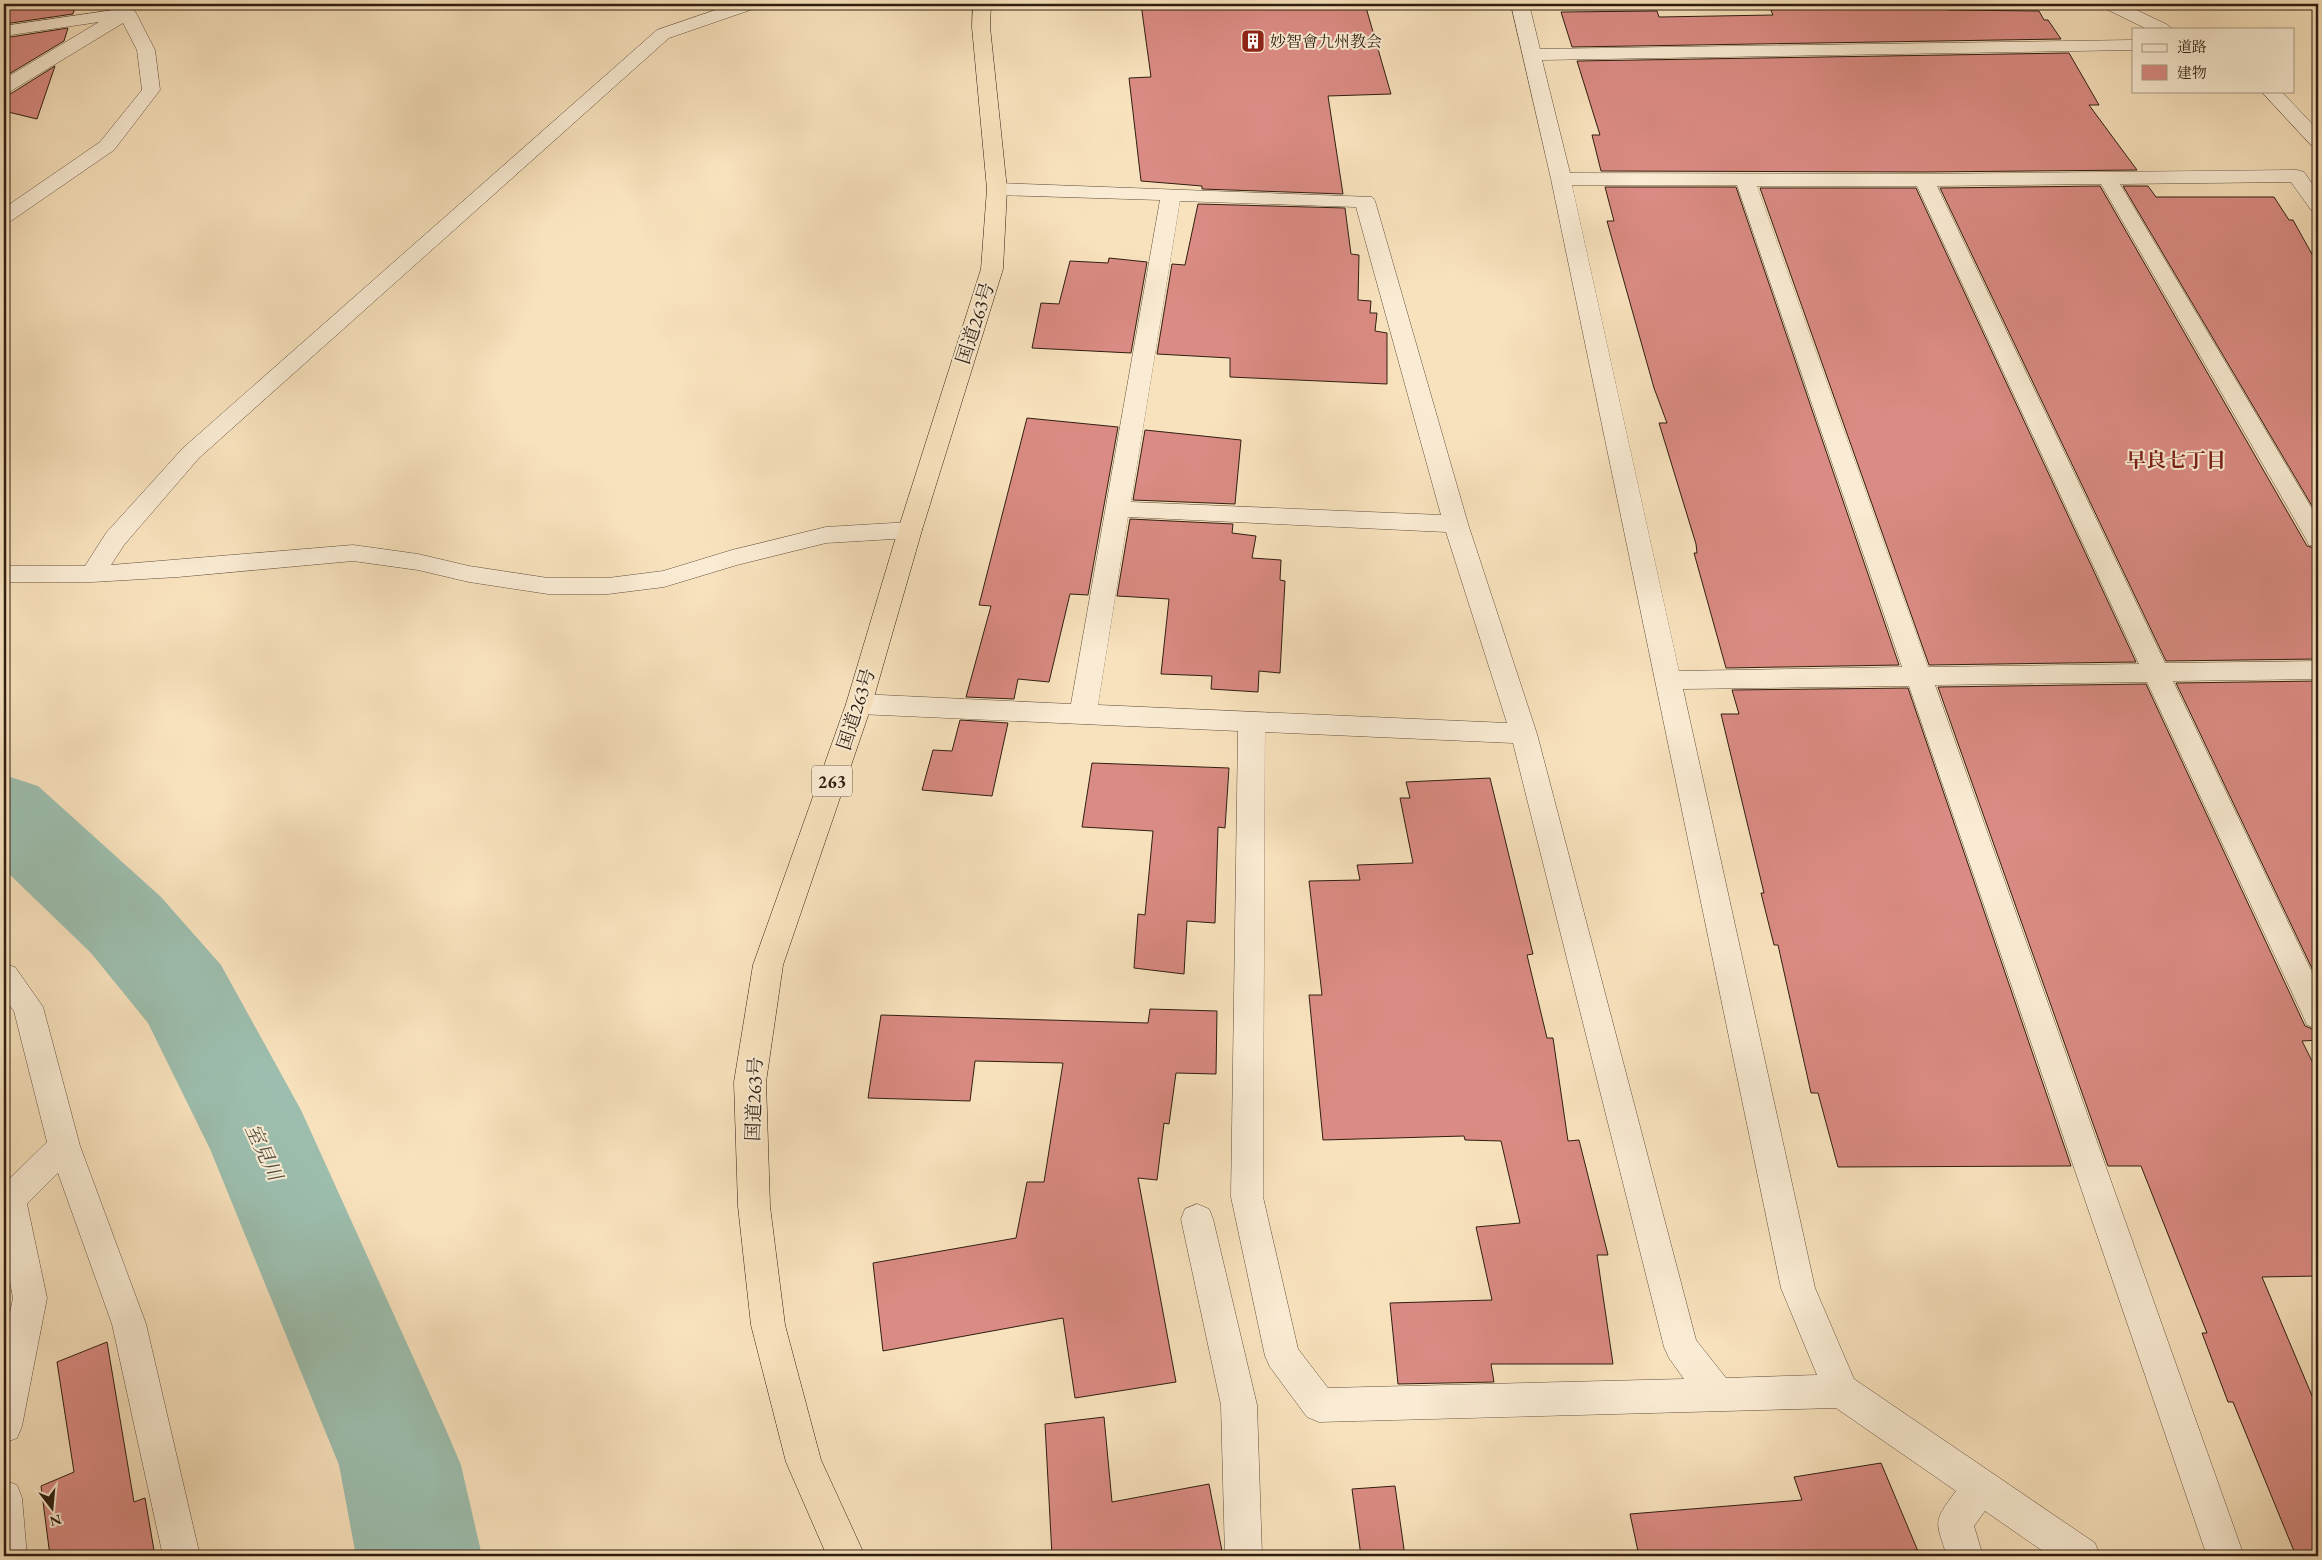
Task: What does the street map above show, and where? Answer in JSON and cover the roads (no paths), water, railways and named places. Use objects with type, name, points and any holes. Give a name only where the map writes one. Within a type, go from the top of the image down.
[{"type":"highway","name":"国道263号","points":[[846,1556],[804,1462],[768,1325],[754,1206],[750,1082],[768,964],[859,704],[910,530],[992,269],[997,189],[981,27],[982,4]]},
{"type":"street","points":[[92,574],[115,539],[191,452],[663,34],[750,4]]},
{"type":"street","points":[[1520,4],[1560,179],[1798,1288],[1841,1391],[2082,1556]]},
{"type":"street","points":[[2110,4],[2160,28]]},
{"type":"street","points":[[4,31],[127,9]]},
{"type":"street","points":[[4,87],[127,9]]},
{"type":"street","points":[[4,217],[107,146],[151,90],[146,50],[127,9]]},
{"type":"street","points":[[1532,56],[2132,45]]},
{"type":"street","points":[[2271,92],[2318,141]]},
{"type":"street","points":[[1560,179],[1924,180],[2318,175]]},
{"type":"street","points":[[2297,176],[2318,206]]},
{"type":"street","points":[[2107,178],[2318,539]]},
{"type":"street","points":[[1745,180],[2226,1556]]},
{"type":"street","points":[[1924,180],[2318,1016]]},
{"type":"street","points":[[997,189],[1365,201],[1456,524],[1524,734],[1682,1346],[1717,1395]]},
{"type":"street","points":[[1083,713],[1170,195]]},
{"type":"street","points":[[1117,509],[1456,524]]},
{"type":"street","points":[[4,574],[92,574],[178,569],[353,553],[418,562],[470,574],[548,586],[608,586],[664,579],[732,558],[826,535],[910,530]]},
{"type":"street","points":[[1667,680],[2155,671],[2318,670]]},
{"type":"street","points":[[859,704],[1524,734]]},
{"type":"street","points":[[1252,721],[1247,1197],[1282,1356],[1319,1405],[1841,1391]]},
{"type":"street","points":[[4,976],[28,1007],[64,1146],[129,1324],[182,1556]]},
{"type":"street","points":[[4,1426],[30,1298],[10,1199],[64,1146]]},
{"type":"street","points":[[1197,1219],[1239,1405],[1244,1556]]},
{"type":"street","points":[[1965,1556],[1955,1523],[1980,1487]]},
{"type":"street","points":[[4,1498],[9,1556]]},
{"type":"waterway","name":"室見川","points":[[4,811],[126,925],[185,995],[262,1143],[400,1465],[419,1556]]},
{"type":"place","name":"妙智會九州教会","points":[[1253,41]]},
{"type":"district","name":"早良七丁目","points":[[2176,460]]}]
